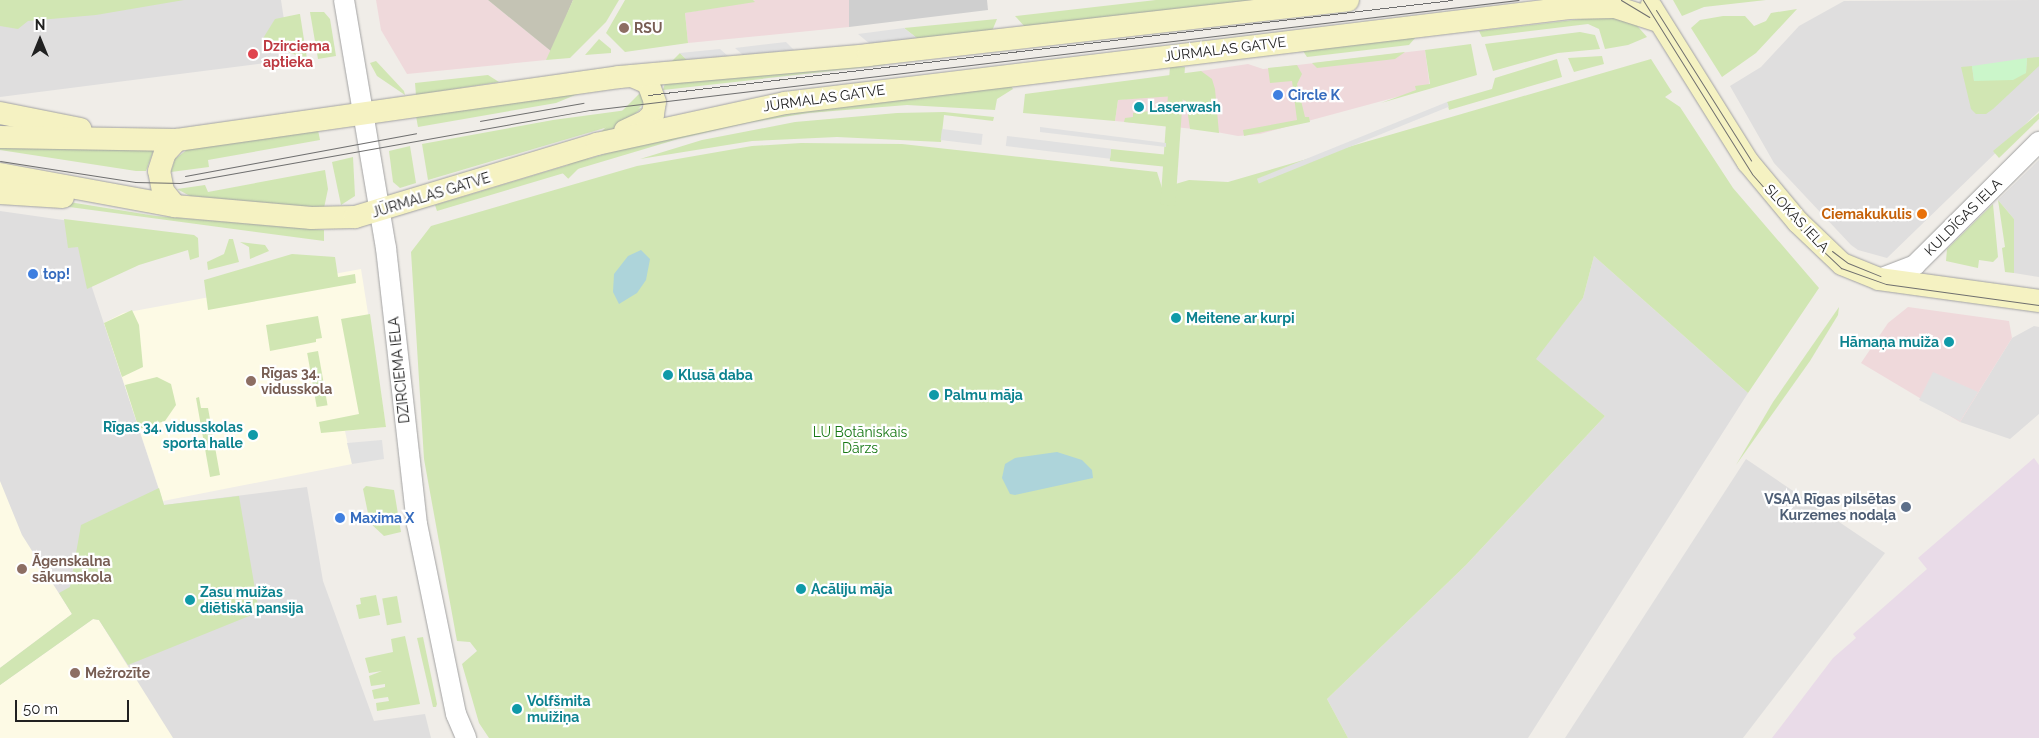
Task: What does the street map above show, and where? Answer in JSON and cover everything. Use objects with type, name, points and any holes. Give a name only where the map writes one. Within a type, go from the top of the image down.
[{"type":"main road","points":[[0,137],[177,140],[632,76],[868,55],[1348,0]]},
{"type":"main road","name":"SLOKAS IELA","points":[[1647,0],[1658,21],[1748,162],[1781,203],[1842,264],[1879,279],[2039,301]]},
{"type":"main road","name":"JŪRMALAS GATVE","points":[[0,174],[176,206],[328,218],[355,218],[597,144],[785,103],[1569,8],[1614,7],[1658,21]]},
{"type":"main road","points":[[597,144],[646,121],[653,114],[654,95],[648,83],[632,76]]},
{"type":"main road","points":[[0,113],[133,140]]},
{"type":"main road","points":[[176,206],[162,190],[159,171],[165,153],[177,140]]},
{"type":"main road","points":[[0,193],[99,201],[109,193]]},
{"type":"street","name":"DZIRCIEMA IELA","points":[[344,0],[386,248],[417,524],[456,714],[466,738]]},
{"type":"street","name":"KULDĪGAS IELA","points":[[1879,279],[1915,265],[2039,142]]},
{"type":"shaded area","points":[[0,0],[281,0],[290,60],[0,97]]},
{"type":"shaded area","points":[[376,0],[488,0],[552,52],[546,60],[407,74],[381,30]]},
{"type":"shaded area","points":[[488,0],[573,0],[552,52]]},
{"type":"shaded area","points":[[755,0],[849,0],[849,27],[688,43],[685,13]]},
{"type":"shaded area","points":[[849,0],[987,0],[988,10],[849,27]]},
{"type":"shaded area","points":[[2039,0],[2039,111],[1887,258],[1858,250],[1851,245],[1774,163],[1730,86],[1761,67],[1799,26],[1844,1]]},
{"type":"shaded area","points":[[904,28],[918,39],[870,44],[858,34]]},
{"type":"shaded area","points":[[786,42],[794,50],[743,55],[735,48]]},
{"type":"shaded area","points":[[720,49],[728,56],[687,60],[680,53]]},
{"type":"shaded area","points":[[1425,50],[1430,88],[1260,134],[1238,136],[1211,131],[1201,71],[1248,64],[1263,69]]},
{"type":"shaded area","points":[[1190,91],[1194,129],[1115,121],[1118,100]]},
{"type":"shaded area","points":[[1447,102],[1449,107],[1259,183],[1257,179]]},
{"type":"shaded area","points":[[1040,127],[1166,143],[1166,147],[1040,132]]},
{"type":"shaded area","points":[[942,129],[983,134],[981,145],[941,140]]},
{"type":"shaded area","points":[[1007,136],[1111,149],[1110,159],[1006,146]]},
{"type":"shaded area","points":[[2039,160],[2039,277],[2014,273],[2014,219],[1998,200]]},
{"type":"shaded area","points":[[0,211],[70,221],[164,505],[307,487],[323,581],[374,721],[425,714],[431,738],[0,738]]},
{"type":"shaded area","points":[[1594,256],[1748,393],[1528,738],[1348,738],[1327,699],[1466,565],[1605,416],[1535,359],[1583,298]]},
{"type":"shaded area","name":"Rīgas 34. vidusskola","points":[[361,269],[386,427],[345,431],[352,464],[163,501],[104,323],[123,313]]},
{"type":"shaded area","points":[[1908,307],[2009,321],[2012,338],[1960,422],[1861,363],[1888,323]]},
{"type":"shaded area","points":[[2034,326],[2039,327],[2039,414],[2010,439],[1960,422],[2012,338]]},
{"type":"shaded area","points":[[1933,372],[1978,392],[1960,421],[1919,400]]},
{"type":"shaded area","points":[[382,440],[384,459],[352,464],[347,443]]},
{"type":"shaded area","points":[[2034,458],[2039,465],[2039,738],[1772,738],[1833,658],[1856,638],[1853,634],[1927,569],[1918,558]]},
{"type":"shaded area","points":[[1746,459],[1885,553],[1743,738],[1565,738]]},
{"type":"shaded area","name":"Āgenskalna sākumskola","points":[[0,481],[22,535],[72,614],[0,668]]},
{"type":"shaded area","name":"Mežrozīte","points":[[93,619],[99,620],[173,738],[0,738],[0,685]]},
{"type":"green space","points":[[0,0],[184,0],[96,15],[28,21],[18,29],[0,26]]},
{"type":"green space","points":[[573,0],[619,0],[606,22],[570,58],[546,60]]},
{"type":"green space","points":[[625,0],[753,0],[755,2],[685,13],[688,43],[625,52],[606,33]]},
{"type":"green space","points":[[1156,0],[1257,0],[1025,27],[1015,16]]},
{"type":"green space","points":[[1673,0],[1766,0],[1704,7],[1682,16]]},
{"type":"green space","points":[[1797,9],[1756,53],[1722,77],[1691,28],[1700,20],[1723,16],[1745,16],[1754,26],[1766,21],[1771,13]]},
{"type":"green space","points":[[310,12],[324,12],[330,19],[336,56],[318,59]]},
{"type":"green space","points":[[300,14],[307,59],[266,44],[262,40],[275,19]]},
{"type":"green space","points":[[1616,15],[1633,21],[1647,37],[1628,45],[1605,49],[1599,29],[1588,24],[1482,37],[1479,31]]},
{"type":"green space","points":[[997,19],[992,31],[918,39],[904,28]]},
{"type":"green space","points":[[1580,32],[1595,35],[1600,49],[1558,53],[1493,71],[1485,44]]},
{"type":"green space","points":[[1416,37],[1409,45],[1307,57],[1303,51]]},
{"type":"green space","points":[[599,39],[611,49],[611,53],[585,55]]},
{"type":"green space","points":[[1471,44],[1477,75],[1381,103],[1416,90],[1415,86],[1430,84],[1425,50]]},
{"type":"green space","points":[[1405,52],[1395,59],[1317,68],[1312,63]]},
{"type":"green space","points":[[680,53],[687,60],[568,179],[561,172]]},
{"type":"green space","points":[[1602,56],[1604,64],[1574,72],[1568,58]]},
{"type":"green space","points":[[2039,57],[2039,66],[1993,109],[1986,114],[1976,114],[1971,109],[1961,67],[1972,66],[1974,81],[2026,73],[2027,58]]},
{"type":"green space","points":[[2027,58],[2026,73],[2013,80],[1974,81],[1972,66]]},
{"type":"green space","points":[[1557,59],[1562,77],[1449,110],[1447,102],[1492,89],[1495,78]]},
{"type":"green space","name":"LU Botāniskais Dārzs","points":[[1651,59],[1672,92],[1665,97],[1680,107],[1733,188],[1819,288],[1748,393],[1594,256],[1583,298],[1536,359],[1605,416],[1466,565],[1327,699],[1348,738],[489,738],[479,723],[462,664],[477,651],[470,642],[457,641],[424,459],[411,252],[431,226],[637,166],[752,146],[801,143],[902,144],[1157,172],[1162,188],[1189,180],[1228,182]]},
{"type":"green space","points":[[376,61],[404,91],[405,95],[377,76],[370,63]]},
{"type":"green space","points":[[885,63],[885,65],[663,90],[665,83]]},
{"type":"green space","points":[[1297,65],[1302,74],[1297,84],[1305,117],[1309,117],[1310,122],[1244,136],[1243,130],[1297,120],[1292,81],[1270,83],[1268,68]]},
{"type":"green space","points":[[1170,66],[1185,67],[1175,206],[1160,205]]},
{"type":"green space","points":[[1201,71],[1212,79],[1215,89],[1219,133],[1190,129],[1186,101],[1175,96],[1118,100],[1115,121],[1023,113],[1025,94]]},
{"type":"green space","points":[[488,75],[499,82],[416,95],[415,83]]},
{"type":"green space","points":[[1011,86],[1013,89],[997,99],[995,110],[907,105],[808,113],[747,123],[678,139],[437,211],[435,205],[648,141],[808,110]]},
{"type":"green space","points":[[580,93],[556,103],[418,127],[416,116]]},
{"type":"green space","points":[[642,108],[625,122],[428,180],[422,144],[553,120]]},
{"type":"green space","points":[[1167,109],[1168,118],[1178,117],[1180,128],[1124,122],[1125,118],[1133,117],[1133,113]]},
{"type":"green space","points":[[944,112],[994,117],[993,121],[944,115],[941,142],[837,137],[752,141],[640,159],[702,140],[795,122],[897,113]]},
{"type":"green space","points":[[2039,113],[2039,119],[1999,158],[1993,151]]},
{"type":"green space","points":[[318,130],[320,140],[208,160],[209,167],[171,172],[175,159],[188,149]]},
{"type":"green space","points":[[0,145],[152,149],[153,152],[146,171],[136,171],[0,150]]},
{"type":"green space","points":[[410,146],[416,183],[400,188],[393,182],[389,151]]},
{"type":"green space","points":[[1111,149],[1167,155],[1165,167],[1110,161]]},
{"type":"green space","points":[[353,157],[355,196],[341,205],[332,162]]},
{"type":"green space","points":[[325,170],[328,189],[324,208],[190,196],[177,189],[205,185],[208,192]]},
{"type":"green space","points":[[1998,200],[2014,219],[2014,273],[2005,272],[2002,248],[2005,247]]},
{"type":"green space","points":[[69,202],[156,216],[324,230],[324,241],[47,204]]},
{"type":"green space","points":[[1993,204],[1998,257],[1993,262],[1979,260],[1978,268],[1946,261],[1947,249]]},
{"type":"green space","points":[[64,219],[194,235],[198,238],[199,257],[190,260],[188,250],[139,265],[87,289],[78,247],[68,248]]},
{"type":"green space","points":[[229,239],[233,239],[239,262],[208,270],[207,262],[224,254]]},
{"type":"green space","points":[[240,242],[265,245],[269,251],[250,259],[249,247]]},
{"type":"green space","points":[[292,254],[335,257],[338,277],[355,274],[356,283],[208,310],[204,280]]},
{"type":"green space","points":[[1839,307],[1838,315],[1810,361],[1736,465],[1773,402]]},
{"type":"green space","points":[[132,310],[139,325],[143,367],[122,377],[104,323]]},
{"type":"green space","points":[[370,314],[386,427],[321,433],[319,422],[359,414],[341,319]]},
{"type":"green space","points":[[318,316],[322,338],[316,339],[316,342],[270,351],[266,325]]},
{"type":"green space","points":[[318,351],[328,405],[317,407],[307,353]]},
{"type":"green space","points":[[157,377],[171,384],[176,405],[165,421],[139,429],[125,385]]},
{"type":"green space","points":[[199,397],[201,408],[208,408],[220,475],[210,477],[196,398]]},
{"type":"green space","points":[[366,486],[394,490],[401,532],[384,536],[370,523],[363,489]]},
{"type":"green space","points":[[159,488],[164,505],[239,496],[259,612],[128,665],[99,620],[93,619],[0,685],[0,668],[72,614],[59,593],[70,587],[81,525]]},
{"type":"green space","points":[[376,595],[380,615],[359,619],[356,605],[361,604],[360,598]]},
{"type":"green space","points":[[397,596],[402,623],[387,625],[382,599]]},
{"type":"green space","points":[[405,636],[420,704],[377,711],[376,703],[389,701],[388,697],[374,699],[372,690],[385,687],[385,684],[371,686],[369,676],[382,671],[369,673],[365,658],[393,652],[391,639]]},
{"type":"green space","points":[[423,637],[437,704],[436,707],[433,707],[417,638]]},
{"type":"water","points":[[641,250],[650,259],[646,280],[637,293],[619,304],[613,292],[614,274],[628,256]]},
{"type":"water","points":[[1057,452],[1082,460],[1092,470],[1093,478],[1015,495],[1010,494],[1002,478],[1005,464],[1015,458]]},
{"type":"tram line","points":[[648,95],[1452,0]]},
{"type":"tram line","points":[[0,161],[135,182],[180,183],[591,110],[1518,0]]},
{"type":"tram line","points":[[1621,0],[1649,17]]},
{"type":"tram line","points":[[1643,0],[1752,174],[1802,231],[1841,268],[1886,284],[2039,305]]},
{"type":"tram line","points":[[1656,10],[1751,160]]},
{"type":"tram line","points":[[480,121],[583,103]]},
{"type":"tram line","points":[[185,176],[416,133]]},
{"type":"tram line","points":[[1832,251],[1848,263],[1881,276]]},
{"type":"place","name":"RSU","points":[[624,28]]},
{"type":"place","name":"Dzirciema aptieka","points":[[253,54]]},
{"type":"place","name":"Circle K","points":[[1278,95]]},
{"type":"place","name":"Laserwash","points":[[1139,107]]},
{"type":"place","name":"Ciemakukulis","points":[[1922,214]]},
{"type":"place","name":"top!","points":[[33,274]]},
{"type":"place","name":"Meitene ar kurpi","points":[[1176,318]]},
{"type":"place","name":"Hāmaņa muiža","points":[[1949,342]]},
{"type":"place","name":"Klusā daba","points":[[668,375]]},
{"type":"place","name":"Rīgas 34. vidusskola","points":[[251,381]]},
{"type":"place","name":"Palmu māja","points":[[934,395]]},
{"type":"place","name":"Rīgas 34. vidusskolas sporta halle","points":[[253,435]]},
{"type":"place","name":"VSAA Rīgas pilsētas Kurzemes nodaļa","points":[[1906,507]]},
{"type":"place","name":"Maxima X","points":[[340,518]]},
{"type":"place","name":"Āgenskalna sākumskola","points":[[22,569]]},
{"type":"place","name":"Acāliju māja","points":[[801,589]]},
{"type":"place","name":"Zasu muižas diētiskā pansija","points":[[190,600]]},
{"type":"place","name":"Mežrozīte","points":[[75,673]]},
{"type":"place","name":"Volfšmita muižiņa","points":[[517,709]]}]
